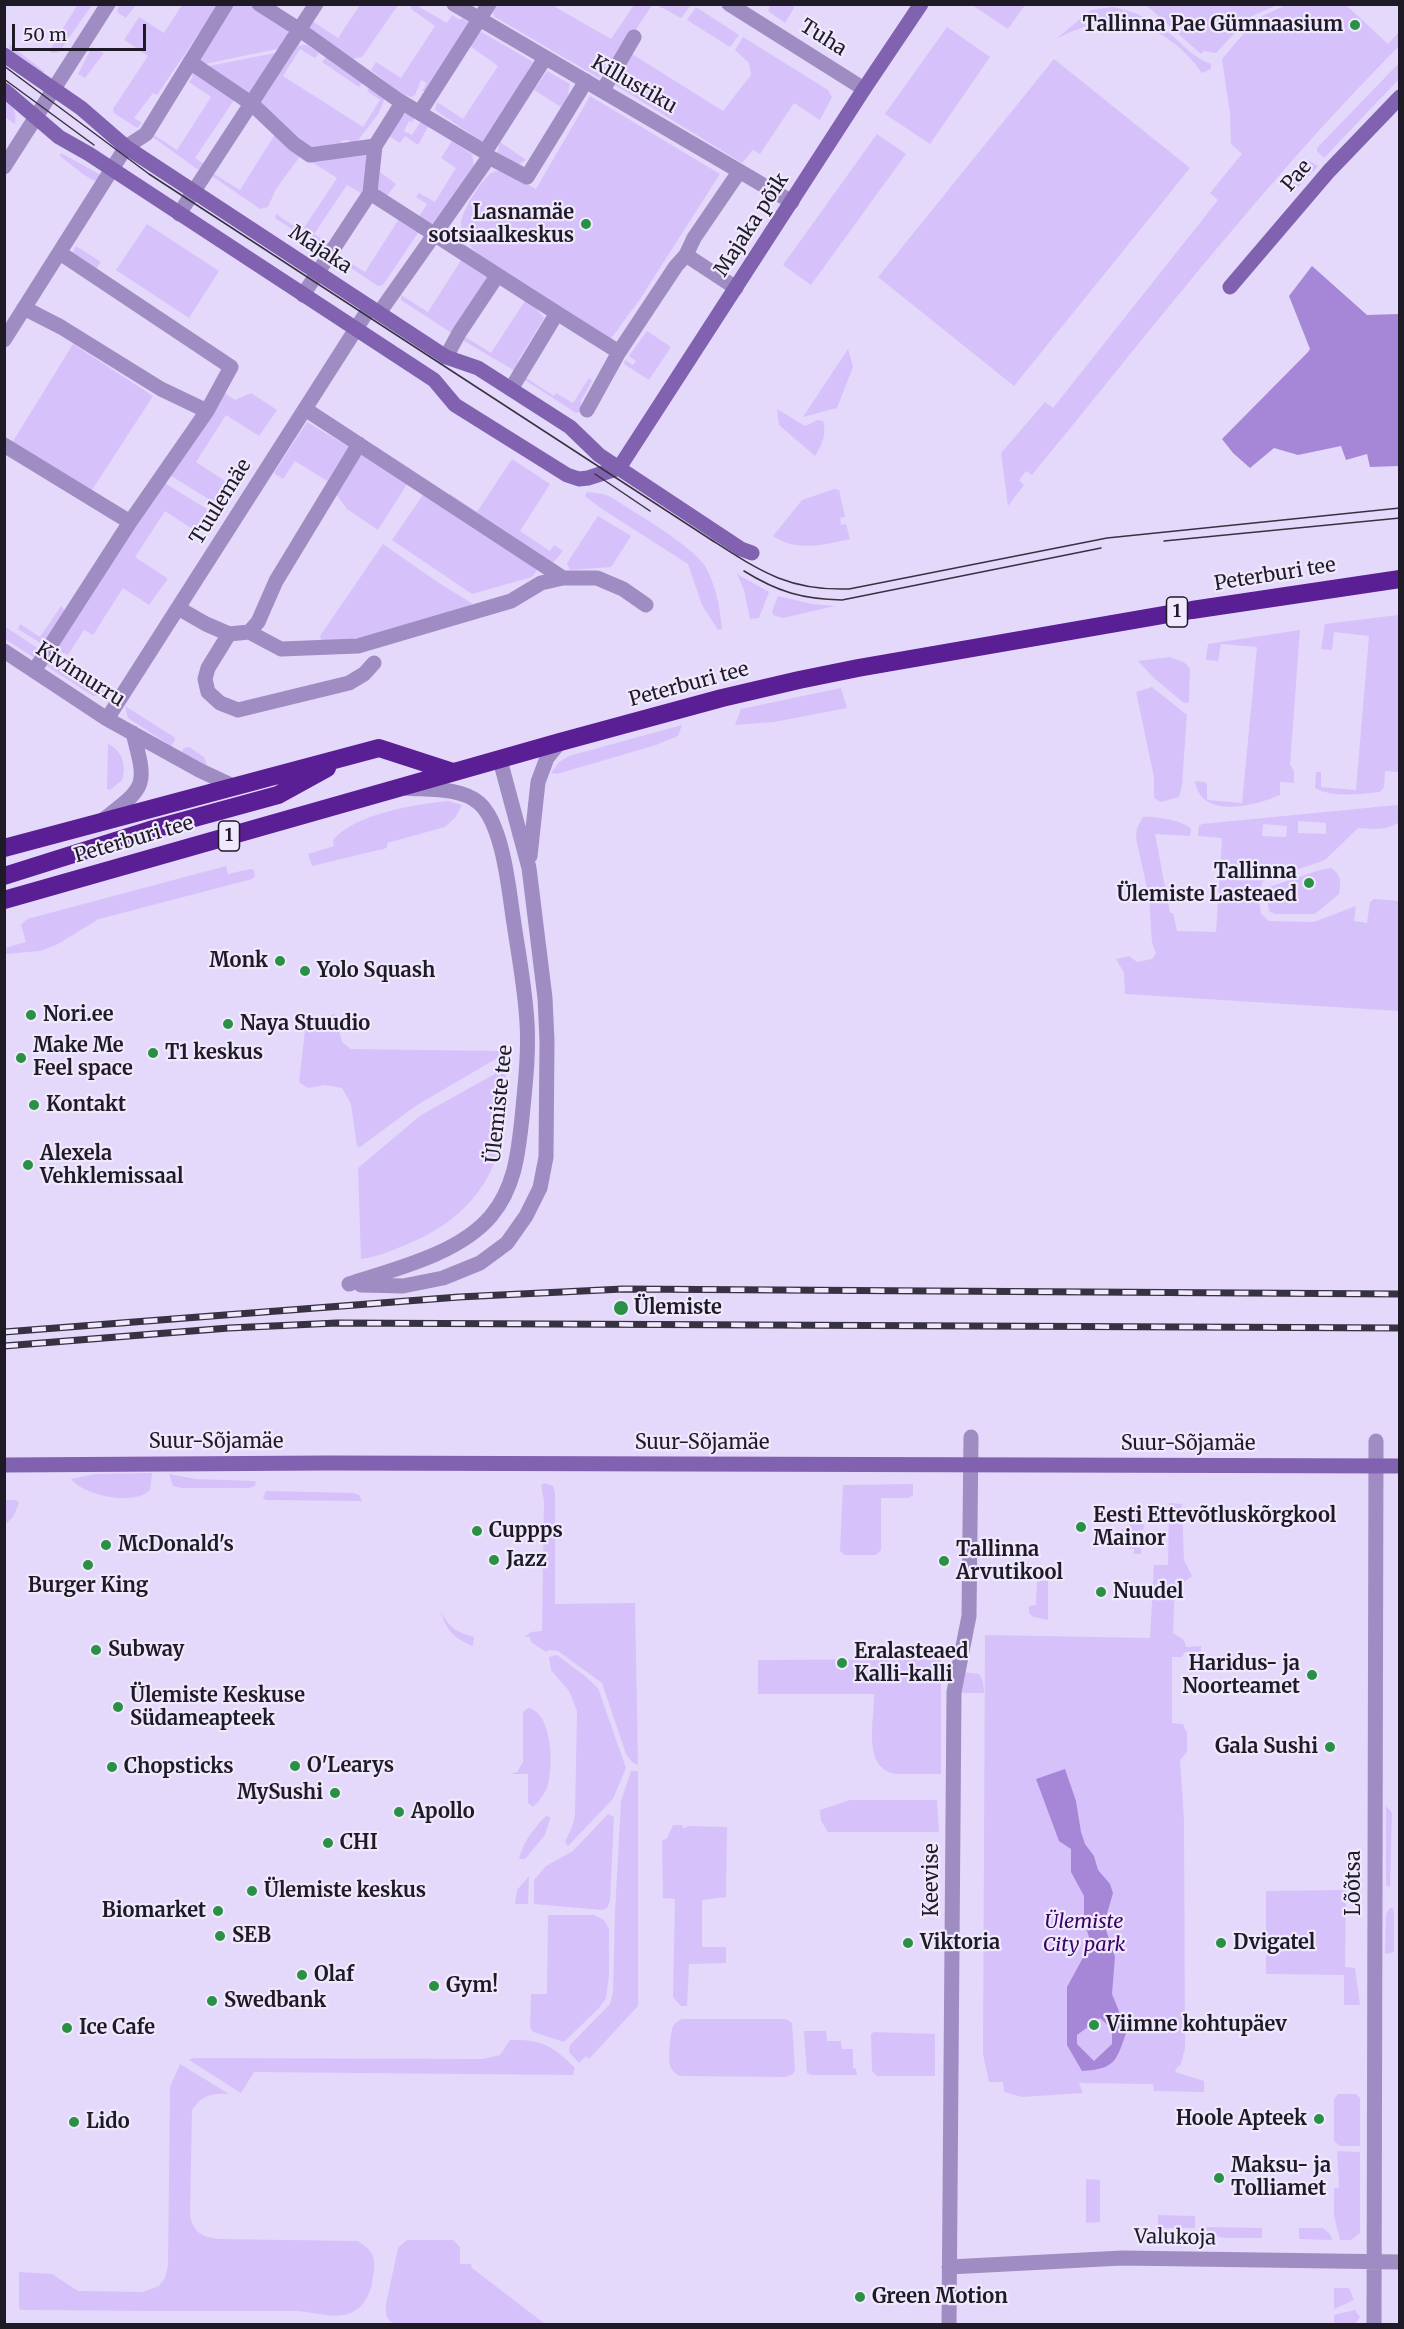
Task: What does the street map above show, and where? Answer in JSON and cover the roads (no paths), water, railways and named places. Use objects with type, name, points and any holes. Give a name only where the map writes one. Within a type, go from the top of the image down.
[{"type":"highway","name":"Peterburi tee","points":[[4,900],[722,698],[858,668],[1192,610],[1400,579]]},
{"type":"highway","name":"Peterburi tee","points":[[4,848],[379,748],[453,772]]},
{"type":"highway","points":[[4,876],[150,830],[278,795],[349,756]]},
{"type":"street","points":[[4,167],[108,4]]},
{"type":"street","points":[[4,340],[111,169],[126,147],[146,134],[226,4]]},
{"type":"street","points":[[259,4],[300,30],[402,103],[527,177],[586,81]]},
{"type":"street","points":[[179,214],[316,4]]},
{"type":"street","name":"Killustiku","points":[[454,4],[792,202]]},
{"type":"street","points":[[420,112],[489,4]]},
{"type":"street","name":"Tuha","points":[[729,4],[864,89]]},
{"type":"street","name":"Majaka põik","points":[[619,468],[921,4]]},
{"type":"street","points":[[603,90],[634,37]]},
{"type":"street","name":"Majaka","points":[[4,55],[81,108],[126,147],[193,192],[446,357],[478,368],[511,389],[575,431],[599,455],[741,549],[752,553]]},
{"type":"street","name":"Tuulemäe","points":[[107,719],[356,330],[435,234],[545,58]]},
{"type":"street","points":[[190,62],[252,104],[294,144],[310,155],[375,146]]},
{"type":"street","points":[[4,90],[59,137],[434,380],[455,405],[558,471],[579,479],[619,468]]},
{"type":"street","name":"Pae","points":[[1230,287],[1329,171],[1400,97]]},
{"type":"street","points":[[303,295],[370,193],[375,146],[402,103]]},
{"type":"street","points":[[587,410],[619,352],[676,266],[686,255],[694,238],[739,172]]},
{"type":"street","points":[[370,193],[619,352]]},
{"type":"street","points":[[34,671],[130,522],[207,411],[231,367],[60,253]]},
{"type":"street","points":[[686,255],[736,288]]},
{"type":"street","points":[[446,357],[497,276]]},
{"type":"street","points":[[24,308],[61,327],[161,389],[207,411]]},
{"type":"street","points":[[511,389],[557,313]]},
{"type":"street","points":[[305,410],[563,578]]},
{"type":"street","points":[[249,632],[258,622],[276,581],[359,444]]},
{"type":"street","points":[[4,445],[130,522]]},
{"type":"street","points":[[178,608],[229,634],[249,632],[281,649],[358,646],[511,601],[541,583],[563,578],[597,578],[623,589],[646,604]]},
{"type":"street","points":[[229,634],[208,669],[205,680],[208,692],[220,703],[238,710],[349,683],[364,674],[374,663]]},
{"type":"street","name":"Kivimurru","points":[[4,651],[107,719],[233,786]]},
{"type":"street","name":"Kivimurru","points":[[103,821],[130,799],[141,783],[143,773],[133,733]]},
{"type":"street","name":"Ülemiste tee","points":[[529,868],[538,782],[547,758],[560,742]]},
{"type":"street","name":"Ülemiste tee","points":[[396,788],[464,794],[480,804],[491,816],[496,828],[509,890],[527,1020],[524,1100],[513,1176],[507,1192],[482,1225],[466,1237],[417,1262],[349,1284],[403,1286],[443,1278],[480,1263],[507,1243],[526,1216],[540,1188],[546,1157],[547,1041],[544,987],[529,868],[500,760]]},
{"type":"street","name":"Keevise","points":[[949,2325],[954,1692],[957,1666],[969,1616],[970,1437]]},
{"type":"street","name":"Lõõtsa","points":[[1374,2325],[1376,1441]]},
{"type":"street","name":"Suur-Sõjamäe","points":[[4,1465],[327,1462],[1400,1466]]},
{"type":"street","name":"Valukoja","points":[[949,2267],[1122,2258],[1400,2262]]},
{"type":"tram line","points":[[4,66],[149,174],[728,550],[775,577],[809,587],[849,589],[1107,538],[1400,508]]},
{"type":"tram line","points":[[4,79],[94,145]]},
{"type":"tram line","points":[[595,474],[650,511]]},
{"type":"tram line","points":[[1164,541],[1400,518]]},
{"type":"tram line","points":[[744,571],[791,593],[842,600],[1101,548]]},
{"type":"railway","points":[[4,1332],[459,1297],[623,1289],[1400,1294]]},
{"type":"railway","points":[[4,1346],[229,1328],[337,1323],[1400,1328]]},
{"type":"place","name":"Tallinna Pae Gümnaasium","points":[[1355,25]]},
{"type":"place","name":"Lasnamäe sotsiaalkeskus","points":[[586,224]]},
{"type":"place","name":"Tallinna Ülemiste Lasteaed","points":[[1309,883]]},
{"type":"place","name":"Monk","points":[[280,961]]},
{"type":"place","name":"Yolo Squash","points":[[305,971]]},
{"type":"place","name":"Nori.ee","points":[[31,1015]]},
{"type":"place","name":"Naya Stuudio","points":[[228,1024]]},
{"type":"place","name":"T1 keskus","points":[[153,1053]]},
{"type":"place","name":"Make Me Feel space","points":[[21,1058]]},
{"type":"place","name":"Kontakt","points":[[34,1105]]},
{"type":"place","name":"Alexela Vehklemissaal","points":[[28,1165]]},
{"type":"place","name":"Ülemiste","points":[[621,1308]]},
{"type":"place","name":"Eesti Ettevõtluskõrgkool Mainor","points":[[1081,1527]]},
{"type":"place","name":"Cuppps","points":[[477,1531]]},
{"type":"place","name":"McDonald's","points":[[106,1545]]},
{"type":"place","name":"Jazz","points":[[494,1560]]},
{"type":"place","name":"Tallinna Arvutikool","points":[[944,1561]]},
{"type":"place","name":"Burger King","points":[[88,1565]]},
{"type":"place","name":"Nuudel","points":[[1101,1592]]},
{"type":"place","name":"Subway","points":[[96,1650]]},
{"type":"place","name":"Eralasteaed Kalli-kalli","points":[[842,1663]]},
{"type":"place","name":"Haridus- ja Noorteamet","points":[[1312,1675]]},
{"type":"place","name":"Ülemiste Keskuse Südameapteek","points":[[118,1707]]},
{"type":"place","name":"Gala Sushi","points":[[1330,1747]]},
{"type":"place","name":"O'Learys","points":[[295,1766]]},
{"type":"place","name":"Chopsticks","points":[[112,1767]]},
{"type":"place","name":"MySushi","points":[[335,1793]]},
{"type":"place","name":"Apollo","points":[[399,1812]]},
{"type":"place","name":"CHI","points":[[328,1843]]},
{"type":"place","name":"Ülemiste keskus","points":[[252,1891]]},
{"type":"place","name":"Biomarket","points":[[218,1911]]},
{"type":"place","name":"SEB","points":[[220,1936]]},
{"type":"place","name":"Viktoria","points":[[908,1943]]},
{"type":"place","name":"Dvigatel","points":[[1221,1943]]},
{"type":"place","name":"Olaf","points":[[302,1975]]},
{"type":"place","name":"Gym!","points":[[434,1986]]},
{"type":"place","name":"Swedbank","points":[[212,2001]]},
{"type":"place","name":"Viimne kohtupäev","points":[[1094,2025]]},
{"type":"place","name":"Ice Cafe","points":[[67,2028]]},
{"type":"place","name":"Hoole Apteek","points":[[1319,2119]]},
{"type":"place","name":"Lido","points":[[74,2122]]},
{"type":"place","name":"Maksu- ja Tolliamet","points":[[1219,2178]]},
{"type":"place","name":"Green Motion","points":[[860,2297]]},
{"type":"park label","name":"Ülemiste City park","points":[[1084,1934]]}]
